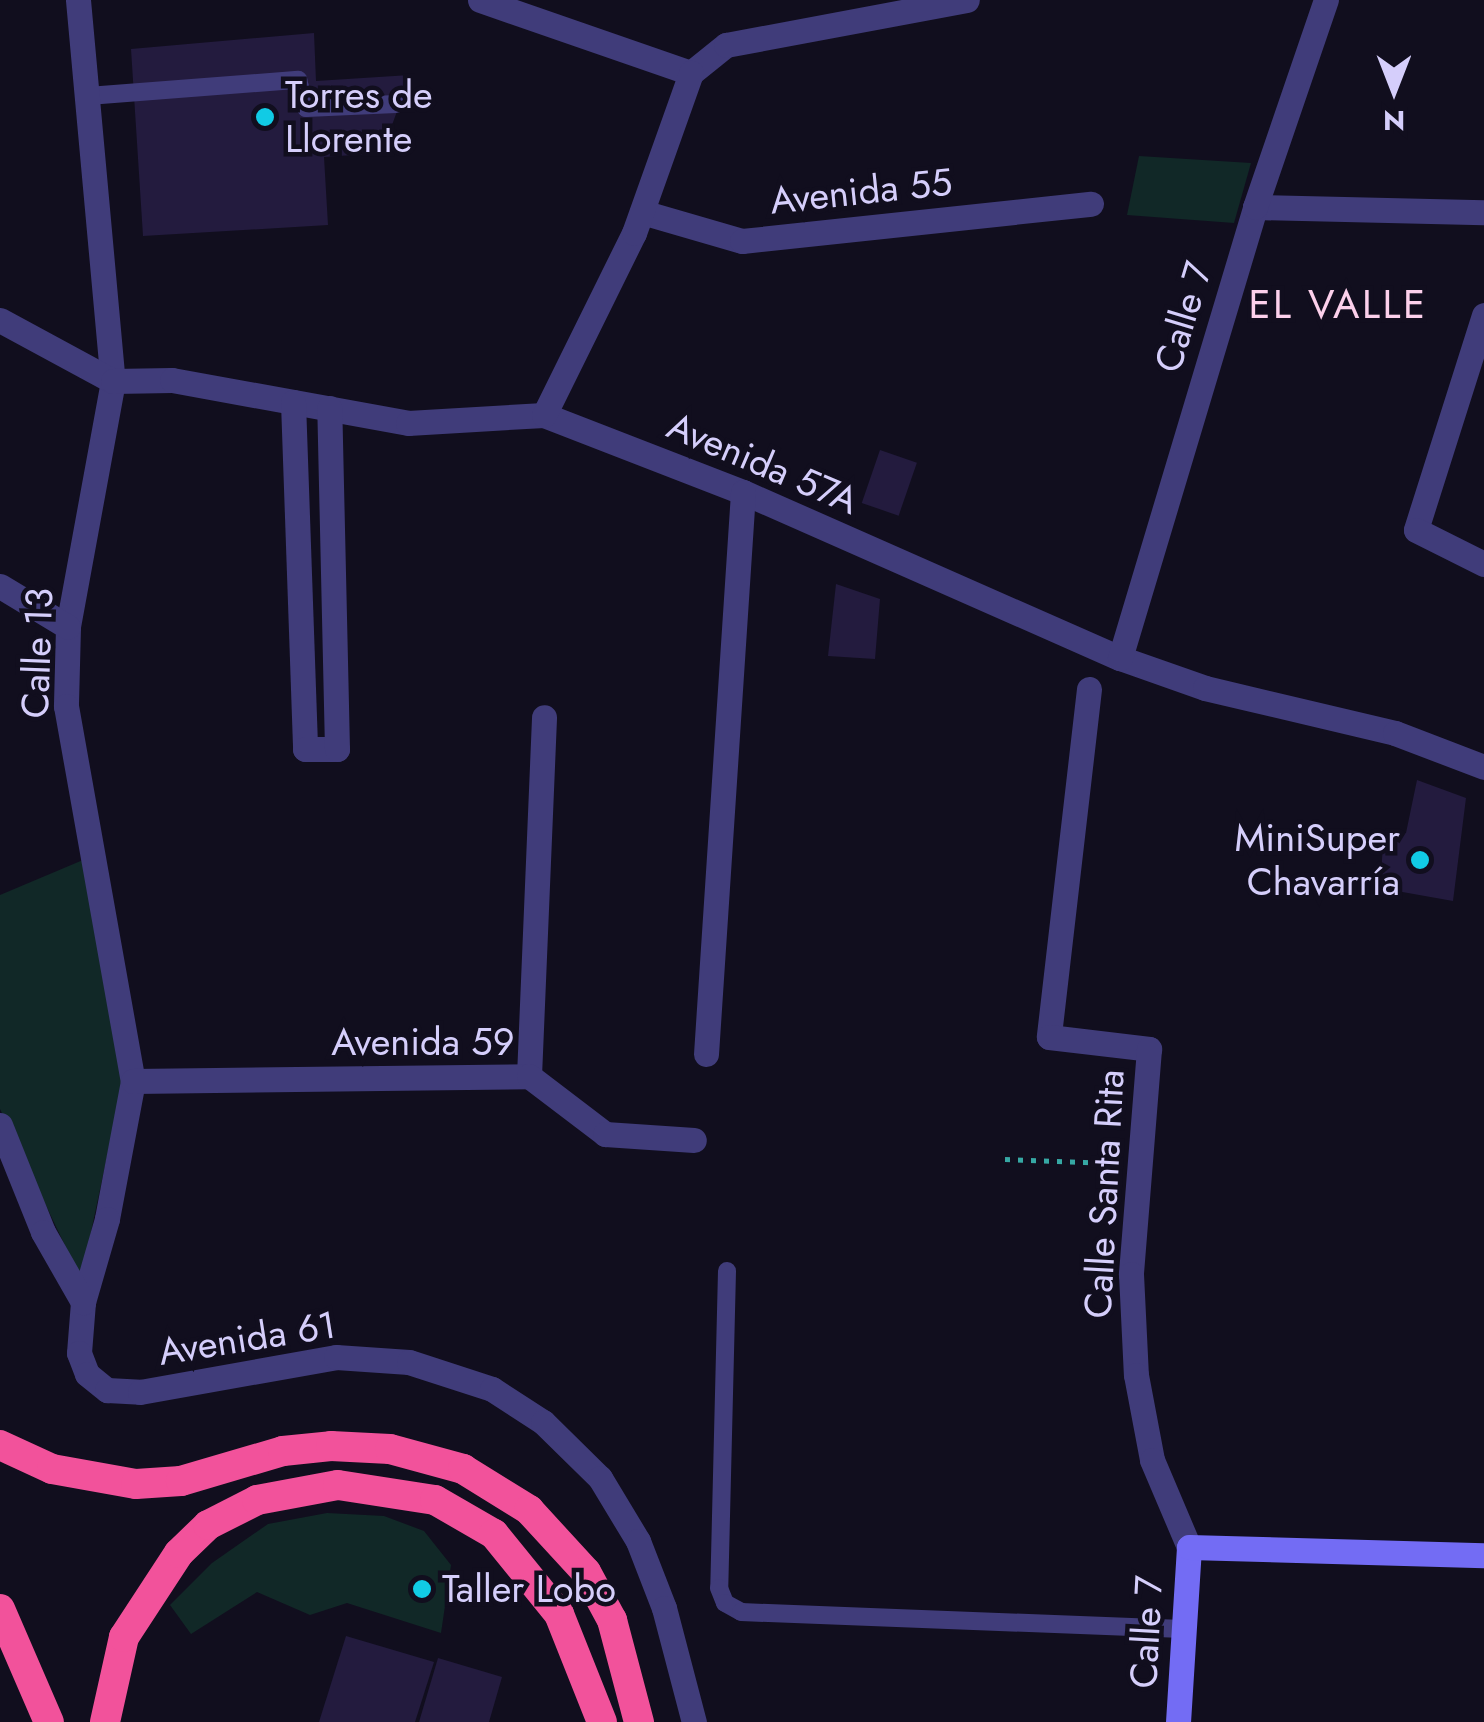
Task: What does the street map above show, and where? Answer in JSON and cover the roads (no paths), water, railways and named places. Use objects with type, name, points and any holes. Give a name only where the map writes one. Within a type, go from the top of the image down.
[{"type":"highway","points":[[0,1444],[52,1469],[136,1484],[181,1481],[299,1448],[351,1446],[415,1454],[472,1474],[529,1510],[578,1560],[612,1620],[660,1722]]},
{"type":"highway","points":[[105,1722],[114,1662],[128,1627],[152,1586],[192,1539],[257,1500],[338,1486],[434,1500],[503,1542],[559,1614],[602,1722]]},
{"type":"highway","points":[[0,1608],[49,1722]]},
{"type":"highway","points":[[612,1620],[639,1722]]},
{"type":"street","name":"Calle 13","points":[[78,0],[112,381],[68,628],[66,706],[133,1080],[108,1218],[83,1302]]},
{"type":"street","points":[[480,0],[692,73]]},
{"type":"street","points":[[544,415],[642,212],[692,73],[726,44],[967,0]]},
{"type":"street","name":"Calle 7","points":[[1120,658],[1255,207],[1326,0]]},
{"type":"street","name":"Avenida 55","points":[[642,212],[742,241],[1091,204]]},
{"type":"street","points":[[1255,207],[1484,212]]},
{"type":"street","points":[[1484,315],[1416,530],[1484,564]]},
{"type":"street","name":"Avenida 57A","points":[[0,320],[112,381],[172,380],[408,423],[544,415],[743,492],[1120,658],[1205,688],[1395,733],[1484,767]]},
{"type":"street","points":[[293,402],[305,749],[338,748],[329,408]]},
{"type":"street","points":[[706,1054],[743,492]]},
{"type":"street","points":[[0,586],[68,628]]},
{"type":"street","name":"Calle Santa Rita","points":[[1089,688],[1048,1038],[1149,1049],[1131,1274],[1136,1375],[1152,1460],[1189,1547]]},
{"type":"street","points":[[529,1076],[544,717]]},
{"type":"street","name":"Avenida 59","points":[[133,1080],[529,1076],[605,1134],[694,1140]]},
{"type":"street","points":[[0,1125],[43,1232],[83,1302]]},
{"type":"street","name":"Avenida 61","points":[[83,1302],[80,1352],[86,1374],[108,1390],[204,1384],[336,1357],[408,1362],[492,1389],[544,1422],[600,1478],[638,1541],[664,1608],[694,1722]]},
{"type":"street","points":[[1189,1547],[1484,1555]]},
{"type":"street","name":"Calle 7","points":[[1178,1722],[1189,1547]]},
{"type":"lane","points":[[88,96],[298,80],[306,108],[396,104]]},
{"type":"lane","points":[[726,1272],[720,1588],[725,1604],[741,1612],[1183,1629]]},
{"type":"place","name":"Torres de Llorente","points":[[265,117]]},
{"type":"place","name":"MiniSuper Chavarría","points":[[1420,860]]},
{"type":"place","name":"Taller Lobo","points":[[422,1589]]},
{"type":"district","name":"EL VALLE","points":[[1338,304]]}]
